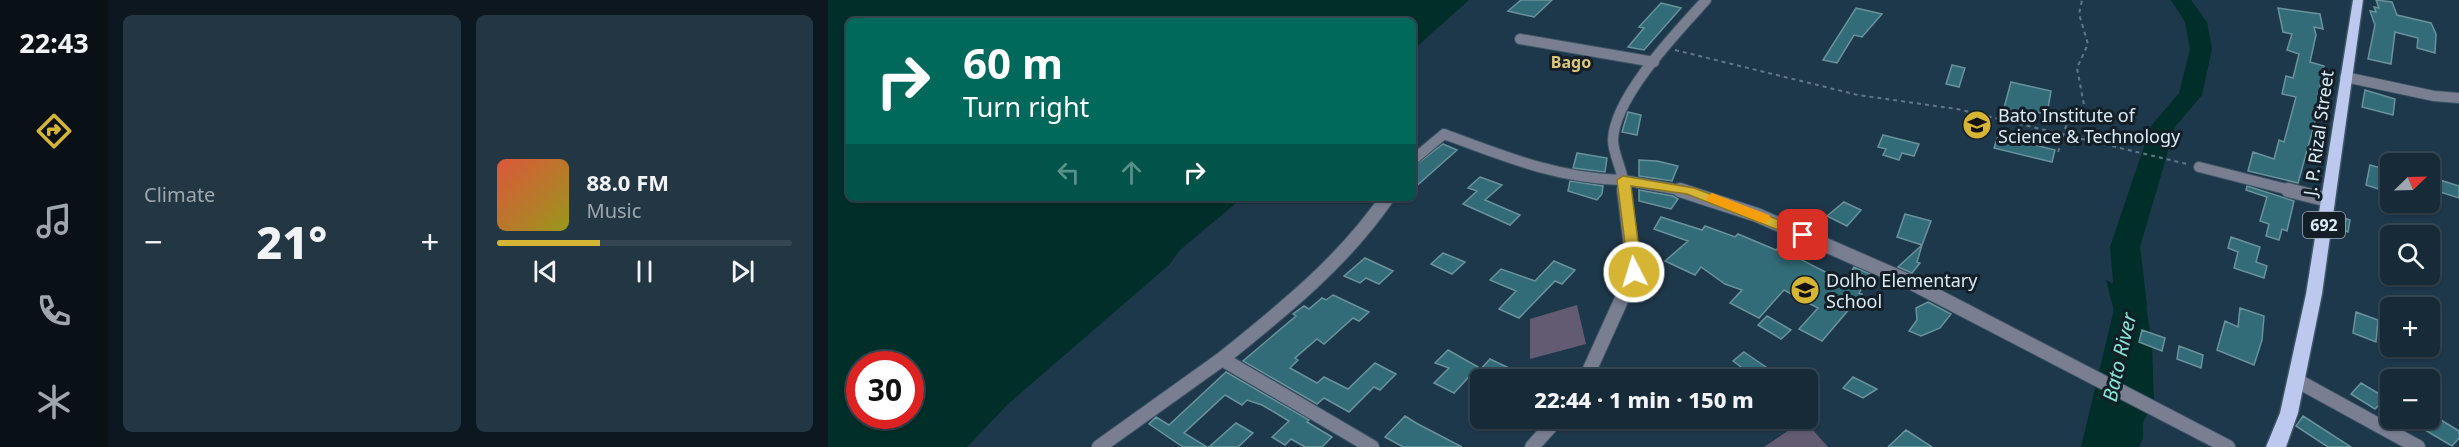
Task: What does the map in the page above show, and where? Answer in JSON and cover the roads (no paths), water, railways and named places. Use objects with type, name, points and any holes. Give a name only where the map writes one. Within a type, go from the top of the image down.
[{"type":"main road","name":"J. P. Rizal Street","points":[[2276,447],[2289,413],[2314,294],[2358,0]]},
{"type":"street","points":[[1590,369],[1634,272],[1623,180],[1612,139],[1621,108],[1665,48],[1706,0]]},
{"type":"street","points":[[1520,39],[1654,62]]},
{"type":"street","points":[[2345,77],[2434,96],[2459,98]]},
{"type":"street","points":[[1416,157],[1444,134],[1562,176],[1594,181],[1623,180],[1690,190],[1718,199],[1857,256],[2228,447]]},
{"type":"street","points":[[2199,167],[2328,200]]},
{"type":"street","points":[[1099,447],[1135,419],[1222,359],[1331,268],[1375,218],[1385,201]]},
{"type":"street","points":[[1222,359],[1372,447]]},
{"type":"street","points":[[2296,380],[2418,447]]},
{"type":"street","points":[[1532,447],[1548,429]]},
{"type":"water","points":[[828,0],[1469,0],[1416,47],[1416,18],[846,18],[846,201],[1238,201],[1179,251],[1169,265],[1008,404],[967,447],[828,447]]},
{"type":"water","points":[[2106,280],[2145,299],[2152,345],[2154,402],[2143,422],[2143,438],[2139,447],[2099,447],[2100,430],[2114,400],[2112,379],[2114,311]]},
{"type":"waterway","name":"Bato River","points":[[2099,447],[2131,305],[2125,247],[2138,212],[2163,126],[2190,95],[2201,49],[2196,22],[2181,0]]},
{"type":"place","name":"Bato Institute of Science & Technology","points":[[1977,125]]},
{"type":"place","name":"Dolho Elementary School","points":[[1805,290]]},
{"type":"district","name":"Bago","points":[[1571,62]]}]
